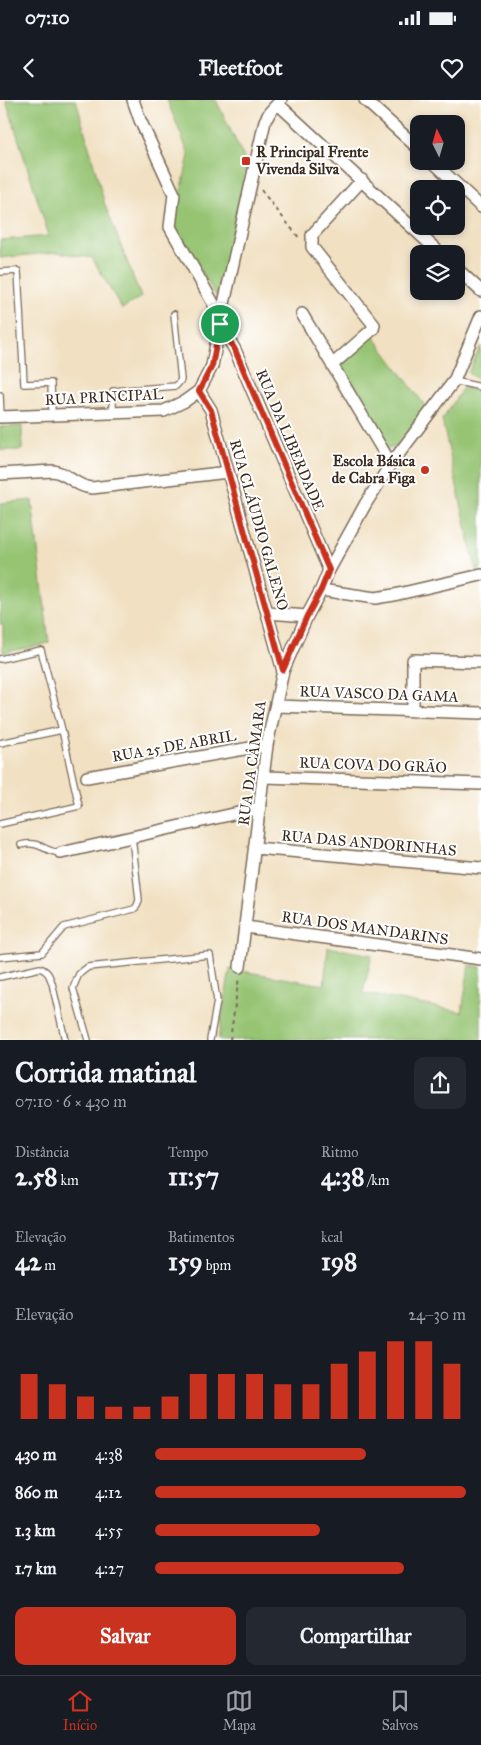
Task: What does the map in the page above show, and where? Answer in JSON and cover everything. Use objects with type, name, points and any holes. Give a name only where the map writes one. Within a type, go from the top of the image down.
[{"type":"street","name":"RUA DA LIBERDADE","points":[[133,100],[140,120],[174,194],[170,227],[235,350],[329,570]]},
{"type":"street","points":[[365,100],[410,141]]},
{"type":"street","name":"RUA PRINCIPAL","points":[[1,417],[164,411],[186,401],[199,391],[212,366],[220,321],[265,121],[279,102]]},
{"type":"street","points":[[279,102],[431,245]]},
{"type":"street","points":[[442,170],[481,206]]},
{"type":"street","points":[[332,364],[373,329],[374,325],[312,247],[312,235],[362,180]]},
{"type":"street","points":[[465,276],[481,291]]},
{"type":"street","points":[[302,314],[391,464]]},
{"type":"street","name":"RUA DA CÂMARA","points":[[240,967],[267,745],[283,670],[329,570],[366,503],[391,464],[454,381],[481,316]]},
{"type":"street","name":"RUA CLÁUDIO GALENO","points":[[199,391],[211,410],[283,670]]},
{"type":"street","points":[[0,474],[53,470],[61,472],[84,487],[92,488],[228,472]]},
{"type":"street","points":[[321,590],[376,598],[394,596],[481,575]]},
{"type":"street","points":[[268,613],[307,616]]},
{"type":"street","points":[[413,711],[413,660],[481,662]]},
{"type":"street","name":"RUA VASCO DA GAMA","points":[[276,706],[481,713]]},
{"type":"street","name":"RUA 25 DE ABRIL","points":[[87,777],[267,745]]},
{"type":"street","name":"RUA COVA DO GRÃO","points":[[264,777],[481,784]]},
{"type":"street","points":[[62,853],[260,808]]},
{"type":"street","name":"RUA DAS ANDORINHAS","points":[[255,848],[481,868]]},
{"type":"street","name":"RUA DOS MANDARINS","points":[[245,927],[481,958]]},
{"type":"lane","points":[[0,272],[18,271],[24,384],[51,383],[52,415]]},
{"type":"lane","points":[[113,412],[113,391],[176,386],[179,384],[181,380],[174,314]]},
{"type":"lane","points":[[454,381],[481,387]]},
{"type":"lane","points":[[0,395],[1,417]]},
{"type":"lane","points":[[0,659],[41,650],[80,806],[0,824]]},
{"type":"lane","points":[[0,743],[62,730]]},
{"type":"lane","points":[[0,957],[42,952],[64,927],[129,911],[137,906],[138,892],[132,837]]},
{"type":"lane","points":[[21,845],[31,842],[51,852],[62,853]]},
{"type":"lane","points":[[88,1040],[74,988],[80,974],[88,967],[210,955],[217,1001],[210,1040]]},
{"type":"lane","points":[[0,977],[40,968],[46,970],[52,983],[65,1040]]},
{"type":"path","points":[[252,181],[296,236],[312,247]]},
{"type":"path","points":[[230,1040],[240,967]]},
{"type":"green space","points":[[6,100],[76,100],[105,205],[141,297],[122,309],[92,258],[57,252],[0,258],[0,240],[49,236]]},
{"type":"green space","points":[[167,100],[216,100],[247,164],[217,298],[174,224],[189,155]]},
{"type":"green space","points":[[372,334],[426,407],[396,447],[386,449],[341,371],[341,363]]},
{"type":"green space","points":[[481,346],[481,382],[468,373]]},
{"type":"green space","points":[[462,389],[481,390],[481,569],[476,570],[442,420]]},
{"type":"green space","points":[[22,426],[22,450],[0,450],[0,427]]},
{"type":"green space","points":[[32,500],[49,643],[3,653],[3,625],[0,624],[0,503]]},
{"type":"green space","points":[[328,947],[372,955],[363,993],[462,1012],[469,965],[481,967],[481,1040],[218,1040],[230,969],[324,985]]},
{"type":"place","name":"R Principal Frente Vivenda Silva","points":[[246,161]]},
{"type":"place","name":"Escola Básica de Cabra Figa","points":[[425,470]]},
{"type":"route","points":[[220,324],[235,350],[329,570],[283,670],[211,410],[199,391],[212,366],[220,324]]}]
